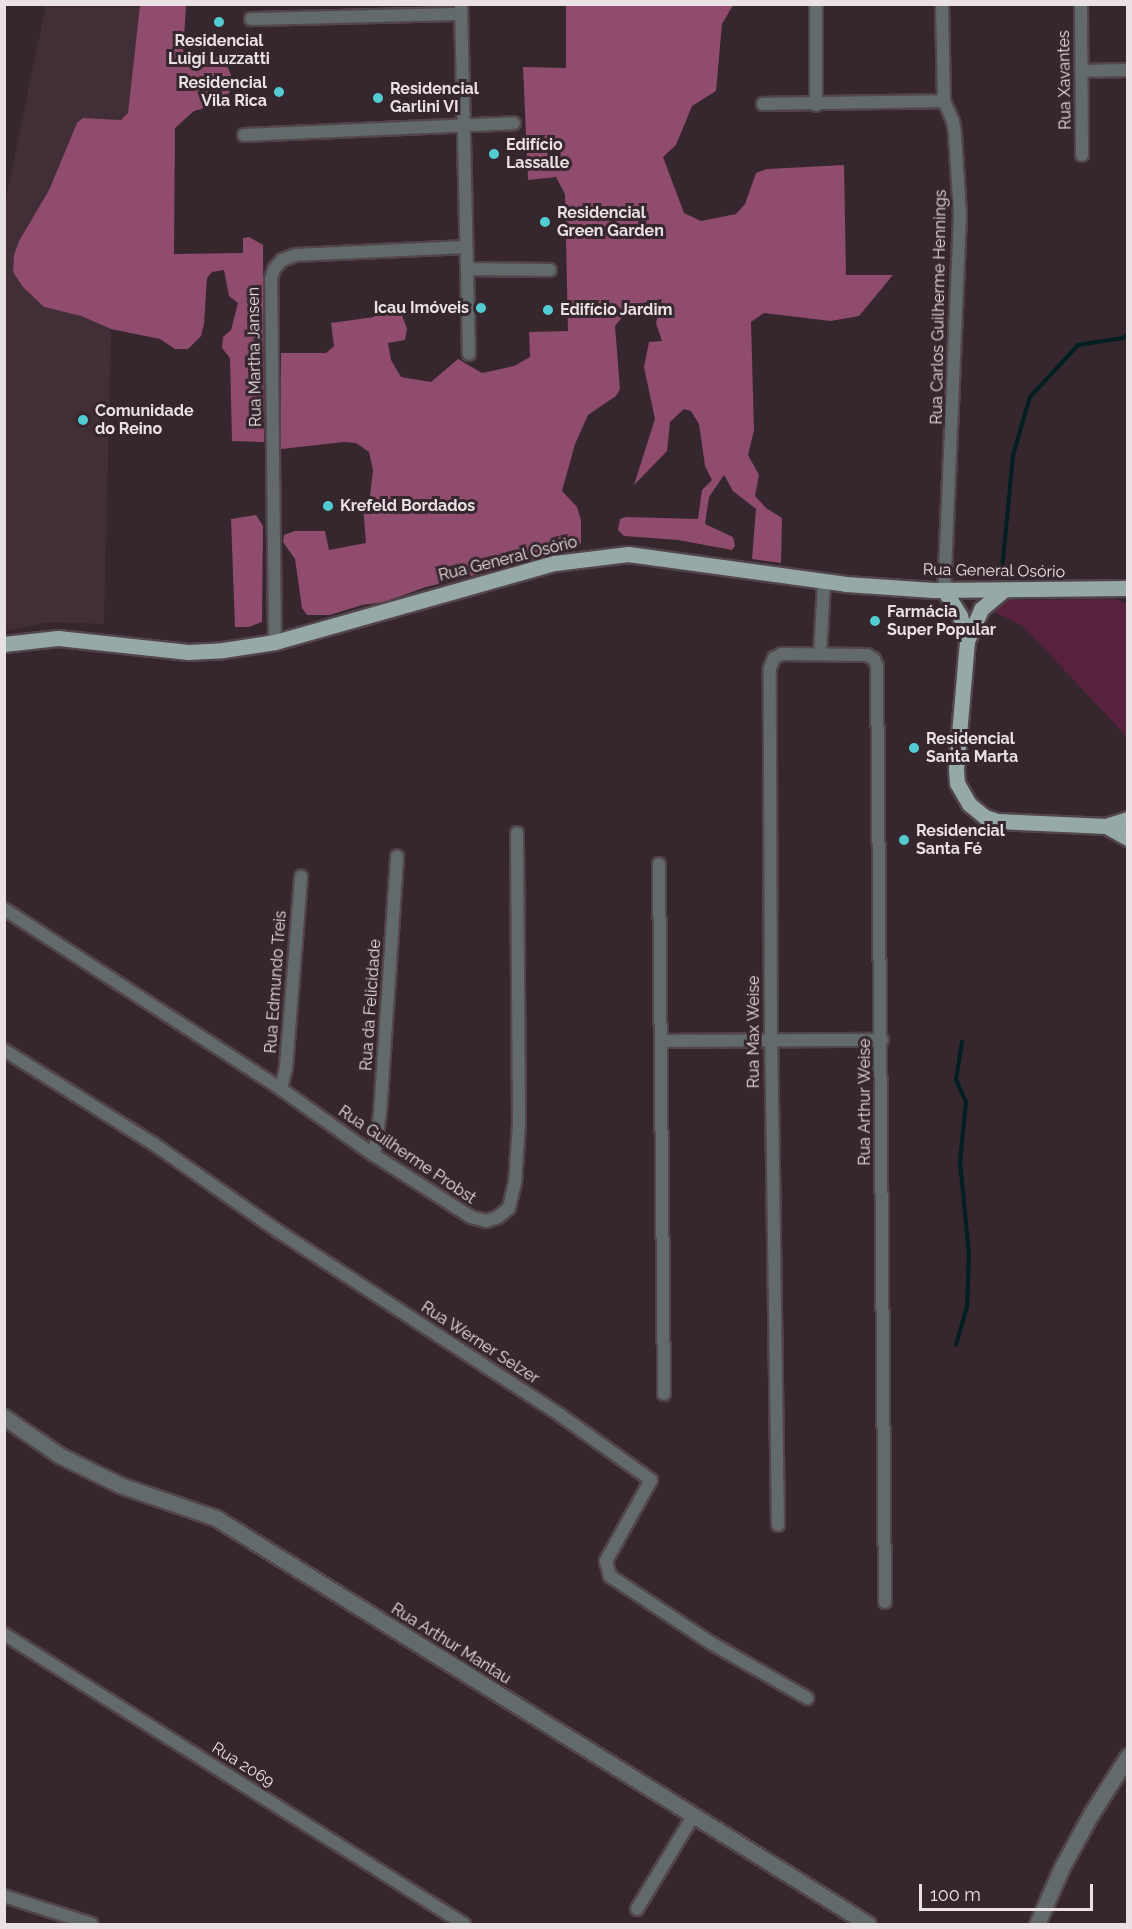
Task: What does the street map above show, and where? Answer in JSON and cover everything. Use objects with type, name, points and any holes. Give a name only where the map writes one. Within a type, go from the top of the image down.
[{"type":"main road","name":"Rua General Osório","points":[[4,644],[58,638],[204,653],[275,642],[555,562],[628,554],[824,582],[944,590],[1126,592]]},
{"type":"main road","points":[[944,590],[960,616],[967,641]]},
{"type":"main road","points":[[1004,590],[981,609],[967,641],[956,769],[957,783],[969,804],[985,817],[997,821],[1106,826],[1128,819]]},
{"type":"main road","points":[[1106,826],[1128,838]]},
{"type":"street","points":[[816,4],[816,105]]},
{"type":"street","name":"Rua Carlos Guilherme Hennings","points":[[942,4],[944,101],[953,121],[955,134],[960,215],[944,590]]},
{"type":"street","name":"Rua Xavantes","points":[[1081,4],[1082,155]]},
{"type":"street","points":[[251,19],[461,9],[469,354]]},
{"type":"street","points":[[1081,71],[1128,70]]},
{"type":"street","points":[[763,104],[816,105],[944,101]]},
{"type":"street","points":[[244,135],[514,123]]},
{"type":"street","name":"Rua Martha Jansen","points":[[275,642],[271,279],[274,269],[282,260],[296,255],[466,247]]},
{"type":"street","points":[[467,269],[550,270]]},
{"type":"street","points":[[820,654],[824,582]]},
{"type":"street","name":"Rua Max Weise","points":[[778,1525],[771,1040],[770,668],[774,658],[782,654],[820,654]]},
{"type":"street","name":"Rua Arthur Weise","points":[[820,654],[867,655],[874,659],[877,666],[882,1040],[885,1602]]},
{"type":"street","name":"Rua Guilherme Probst","points":[[4,909],[281,1089],[374,1155],[471,1218],[486,1221],[498,1217],[509,1208],[515,1182],[519,1124],[517,833]]},
{"type":"street","name":"Rua da Felicidade","points":[[374,1155],[380,1114],[397,857]]},
{"type":"street","points":[[659,864],[664,1394]]},
{"type":"street","name":"Rua Edmundo Treis","points":[[281,1089],[286,1068],[301,877]]},
{"type":"street","points":[[662,1041],[882,1040]]},
{"type":"street","name":"Rua Werner Selzer","points":[[4,1050],[154,1144],[278,1231],[551,1409],[651,1480],[606,1561],[610,1576],[711,1644],[807,1698]]},
{"type":"street","name":"Rua Arthur Mantau","points":[[4,1418],[59,1455],[120,1485],[216,1518],[868,1924]]},
{"type":"street","name":"Rua 2069","points":[[4,1634],[464,1924]]},
{"type":"street","points":[[1037,1924],[1062,1867],[1091,1814],[1126,1760]]},
{"type":"street","points":[[637,1909],[693,1816]]},
{"type":"street","points":[[4,1896],[92,1924]]},
{"type":"shaded area","points":[[46,5],[140,5],[128,113],[121,120],[83,118],[77,123],[49,190],[19,241],[14,255],[13,273],[43,307],[81,316],[111,329],[104,624],[48,622],[5,631],[4,208]]},
{"type":"shaded area","points":[[140,5],[186,5],[183,55],[223,57],[231,75],[230,92],[216,105],[194,111],[175,128],[174,254],[243,253],[243,238],[249,237],[263,245],[264,442],[232,441],[230,358],[222,348],[223,337],[231,330],[238,303],[229,296],[224,270],[212,272],[207,278],[201,336],[188,349],[175,349],[160,339],[111,329],[81,316],[44,307],[23,287],[13,272],[14,255],[19,241],[49,190],[77,123],[83,118],[121,120],[128,113]]},
{"type":"shaded area","points":[[566,5],[733,5],[722,24],[716,91],[692,106],[676,145],[663,157],[684,213],[701,221],[736,214],[745,204],[756,173],[767,169],[844,165],[846,275],[893,275],[859,316],[831,321],[764,313],[751,322],[754,430],[748,455],[759,475],[755,496],[766,508],[782,518],[781,563],[752,559],[756,509],[733,491],[724,475],[709,497],[705,524],[733,537],[735,546],[732,550],[678,540],[624,536],[618,530],[620,519],[626,517],[698,519],[702,490],[712,480],[705,466],[699,424],[691,411],[684,409],[670,422],[667,451],[634,485],[655,419],[644,367],[649,342],[662,341],[656,323],[662,299],[632,305],[615,326],[620,389],[616,396],[588,415],[575,444],[562,491],[577,507],[581,520],[581,543],[561,554],[426,587],[384,602],[362,605],[330,615],[307,615],[302,608],[295,559],[283,542],[284,535],[295,531],[325,531],[329,550],[366,543],[363,506],[369,505],[373,470],[369,452],[356,443],[344,442],[281,449],[281,353],[326,353],[334,346],[331,323],[374,317],[378,304],[402,315],[407,329],[405,340],[388,343],[391,360],[401,377],[431,382],[458,359],[482,373],[514,366],[530,357],[529,332],[568,331],[565,194],[556,177],[528,180],[523,67],[566,68]]},
{"type":"shaded area","points":[[256,515],[263,526],[262,622],[248,627],[235,627],[231,519]]},
{"type":"shaded area","points":[[1114,599],[1127,604],[1127,737],[1023,626],[991,610],[1007,600]]},
{"type":"waterway","points":[[1002,570],[1013,455],[1030,397],[1078,345],[1123,338],[1128,334]]},
{"type":"waterway","points":[[956,1345],[967,1307],[969,1255],[960,1162],[966,1102],[956,1080],[962,1041]]},
{"type":"place","name":"Residencial Luigi Luzzatti","points":[[219,22]]},
{"type":"place","name":"Residencial Vila Rica","points":[[279,92]]},
{"type":"place","name":"Residencial Garlini VI","points":[[378,98]]},
{"type":"place","name":"Edifício Lassalle","points":[[494,154]]},
{"type":"place","name":"Residencial Green Garden","points":[[545,222]]},
{"type":"place","name":"Icau Imóveis","points":[[481,308]]},
{"type":"place","name":"Edifício Jardim","points":[[548,310]]},
{"type":"place","name":"Comunidade do Reino","points":[[83,420]]},
{"type":"place","name":"Krefeld Bordados","points":[[328,506]]},
{"type":"place","name":"Farmácia Super Popular","points":[[875,621]]},
{"type":"place","name":"Residencial Santa Marta","points":[[914,748]]},
{"type":"place","name":"Residencial Santa Fé","points":[[904,840]]}]
